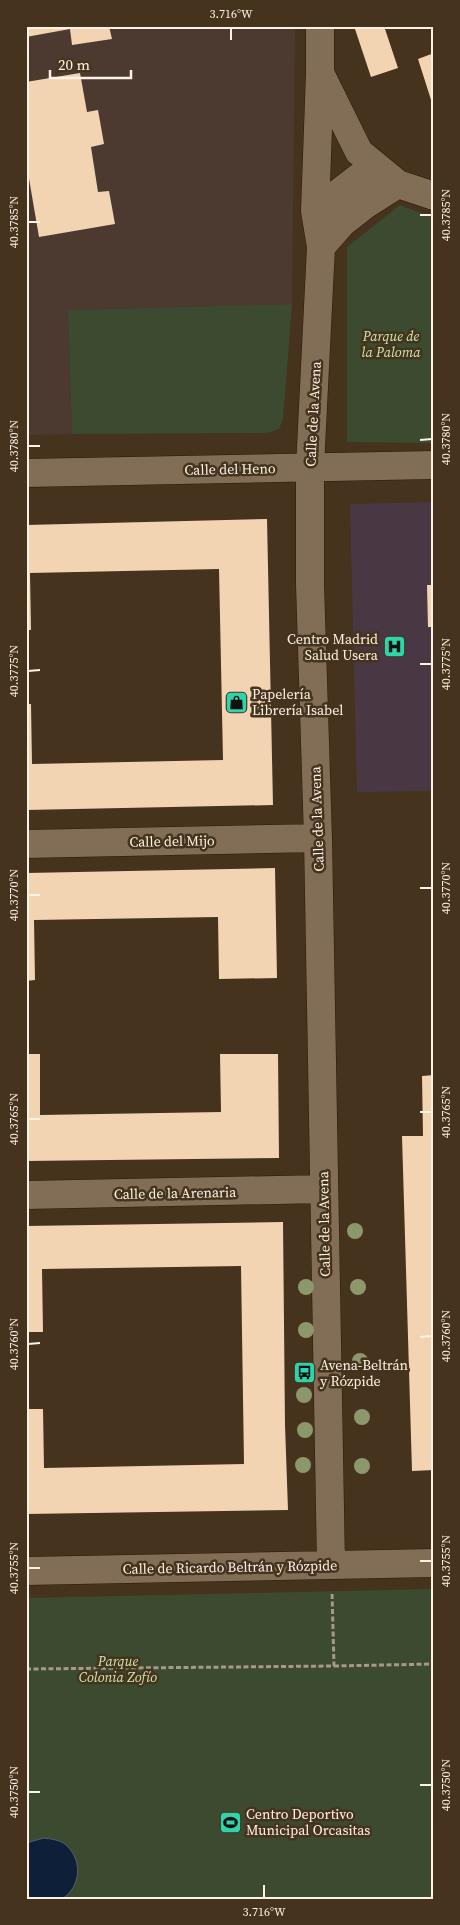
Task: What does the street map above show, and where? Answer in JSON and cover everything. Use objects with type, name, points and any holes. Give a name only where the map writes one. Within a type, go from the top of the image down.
[{"type":"street","name":"Calle de la Avena","points":[[320,26],[315,211],[321,248],[310,468],[310,584],[318,838],[331,1575]]},
{"type":"street","points":[[320,73],[359,152],[398,184]]},
{"type":"street","points":[[315,211],[359,177],[398,184],[434,196]]},
{"type":"street","points":[[321,248],[342,223],[365,205],[398,184]]},
{"type":"street","name":"Calle del Heno","points":[[26,473],[434,465]]},
{"type":"street","name":"Calle del Mijo","points":[[26,844],[318,838]]},
{"type":"street","name":"Calle de la Arenaria","points":[[26,1195],[323,1189]]},
{"type":"street","name":"Calle de Ricardo Beltrán y Rózpide","points":[[26,1572],[331,1575],[434,1563]]},
{"type":"path","points":[[331,1575],[334,1666]]},
{"type":"path","points":[[26,1670],[434,1664]]},
{"type":"shaded area","points":[[26,26],[295,26],[292,304],[68,310],[72,434],[26,435]]},
{"type":"shaded area","name":"Centro Madrid Salud Usera","points":[[434,502],[434,791],[357,792],[350,504]]},
{"type":"green space","name":"Parque de la Paloma","points":[[400,205],[434,218],[434,443],[347,442],[347,247]]},
{"type":"green space","points":[[292,304],[283,419],[279,429],[267,433],[72,434],[68,310]]},
{"type":"green space","name":"Parque Colonia Zofío","points":[[434,1589],[434,1899],[26,1899],[26,1598]]},
{"type":"water","points":[[44,1838],[64,1843],[75,1858],[78,1873],[76,1881],[73,1888],[62,1899],[26,1898],[26,1843]]},
{"type":"building","points":[[26,26],[109,26],[112,39],[72,45],[70,29],[26,37]]},
{"type":"building","points":[[354,26],[384,26],[398,68],[371,77]]},
{"type":"building","points":[[434,53],[434,106],[433,106],[418,59]]},
{"type":"building","points":[[80,73],[87,112],[98,110],[104,144],[91,147],[98,192],[109,191],[115,224],[39,237],[26,161],[26,82]]},
{"type":"building","points":[[267,519],[273,805],[26,810],[26,704],[31,704],[32,764],[223,760],[219,569],[30,573],[31,630],[26,630],[26,525]]},
{"type":"building","points":[[427,585],[434,585],[434,627],[428,627]]},
{"type":"building","points":[[275,868],[277,978],[219,979],[218,917],[34,920],[35,980],[26,981],[26,873]]},
{"type":"building","points":[[26,1054],[40,1054],[40,1115],[221,1112],[220,1054],[278,1054],[279,1158],[26,1161]]},
{"type":"building","points":[[434,1075],[434,1470],[412,1471],[402,1136],[423,1136],[422,1076]]},
{"type":"building","points":[[283,1222],[285,1425],[288,1510],[26,1514],[26,1409],[43,1409],[44,1468],[244,1464],[241,1266],[42,1269],[43,1332],[26,1332],[26,1226]]},
{"type":"place","name":"Centro Madrid Salud Usera","points":[[394,647]]},
{"type":"place","name":"Papelería Librería Isabel","points":[[236,702]]},
{"type":"place","name":"Avena-Beltrán y Rózpide","points":[[304,1373]]},
{"type":"place","name":"Centro Deportivo Municipal Orcasitas","points":[[230,1822]]}]
